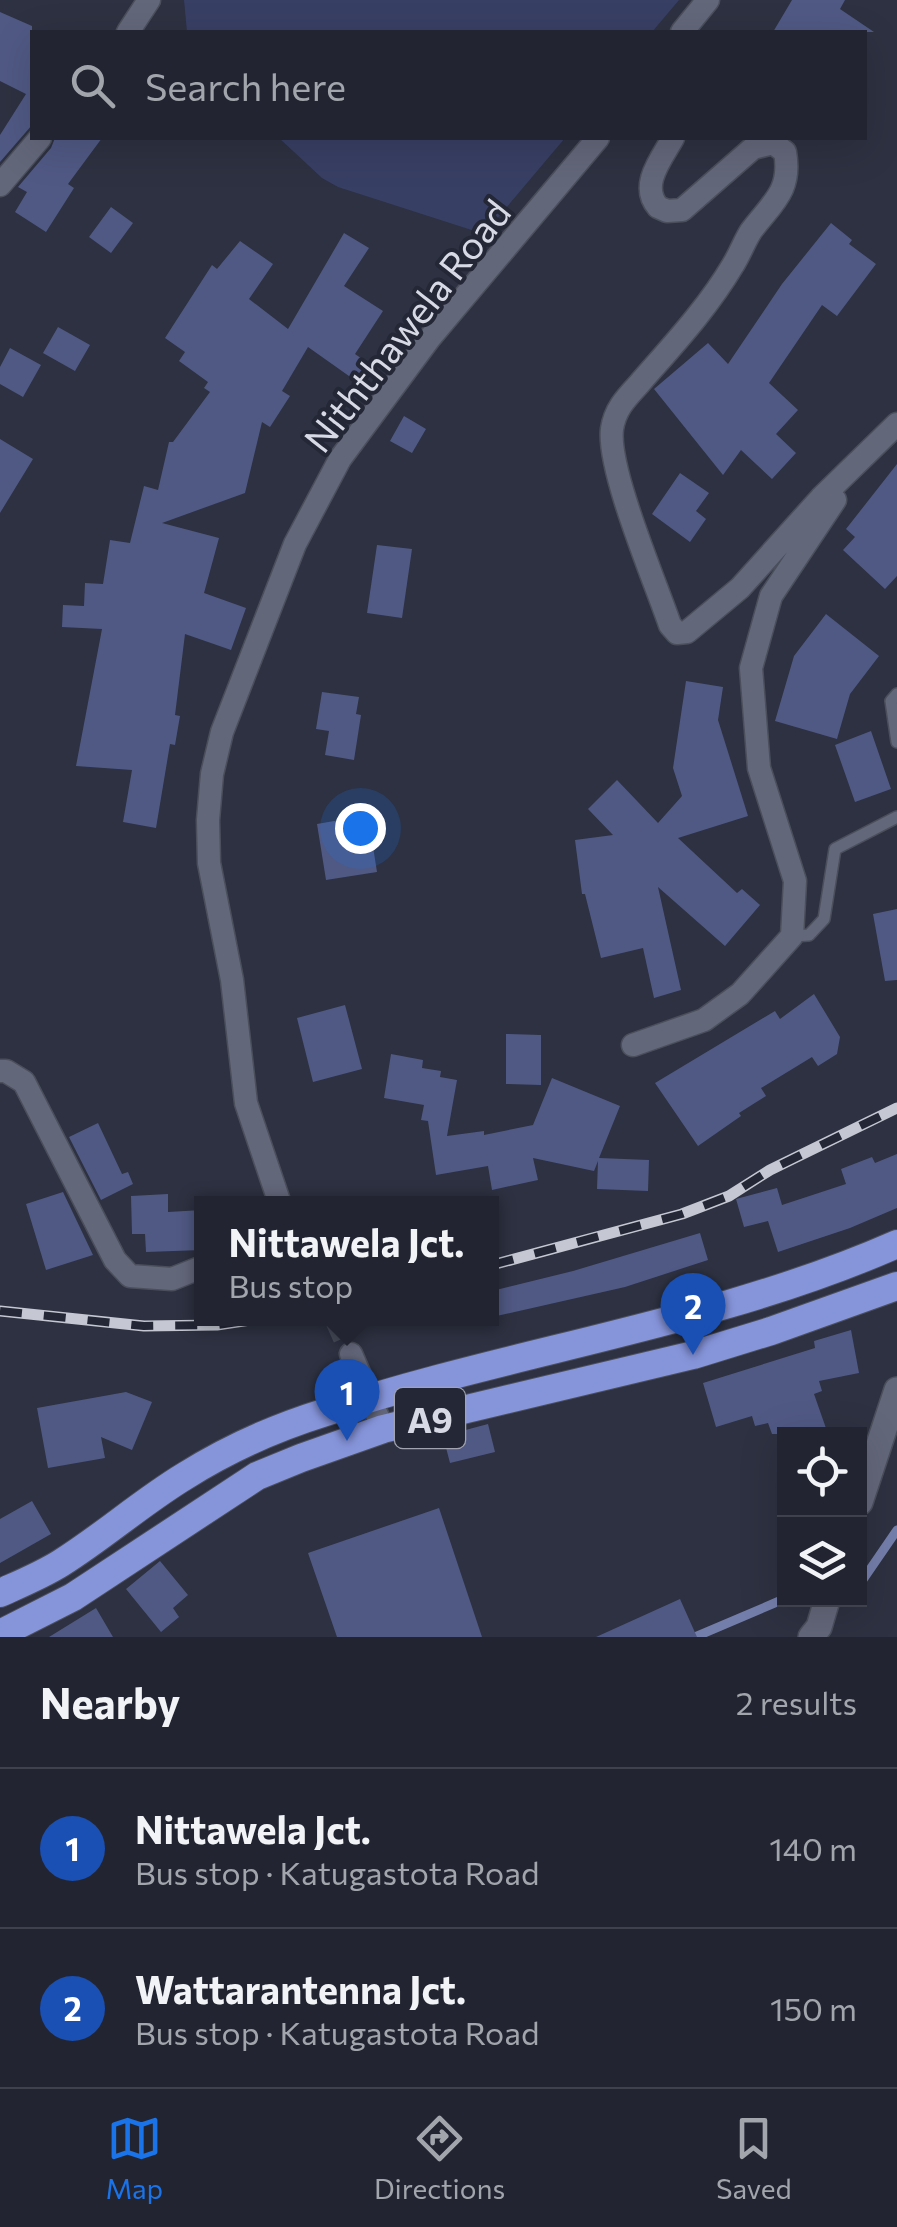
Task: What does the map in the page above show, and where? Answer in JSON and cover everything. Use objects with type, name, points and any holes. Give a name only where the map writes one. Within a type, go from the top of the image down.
[{"type":"highway","name":"A9","points":[[0,1593],[59,1565],[184,1476],[243,1444],[321,1413],[448,1374],[733,1303],[897,1244]]},
{"type":"highway","name":"A9","points":[[0,1634],[73,1597],[203,1508],[258,1476],[383,1429],[693,1355],[771,1332],[897,1286]]},
{"type":"street","points":[[129,30],[149,0]]},
{"type":"street","points":[[0,184],[38,140]]},
{"type":"street","name":"Niththawela Road","points":[[277,1196],[246,1102],[232,980],[209,863],[212,774],[222,732],[295,544],[340,459],[429,339],[596,140]]},
{"type":"street","points":[[673,140],[653,174],[650,192],[652,200],[667,211],[682,210],[753,148],[773,143],[786,152],[788,168],[784,188],[749,234],[734,265],[693,322],[618,408],[612,430],[612,448],[622,488],[670,625],[677,633],[687,632],[740,588],[822,498],[897,424]]},
{"type":"street","points":[[634,1045],[704,1020],[740,994],[792,936],[795,881],[758,768],[751,668],[771,596],[856,468]]},
{"type":"street","points":[[0,1071],[24,1082],[115,1260],[130,1276],[172,1279],[194,1270]]},
{"type":"street","points":[[352,1354],[383,1429]]},
{"type":"street","points":[[867,1481],[897,1390]]},
{"type":"street","points":[[815,1632],[825,1607]]},
{"type":"lane","points":[[897,694],[891,702],[897,742]]},
{"type":"lane","points":[[792,936],[810,936],[824,918],[835,849],[897,817]]},
{"type":"shaded area","points":[[184,0],[679,0],[654,30],[187,30]]},
{"type":"shaded area","points":[[281,140],[563,140],[484,234],[338,187],[322,178]]},
{"type":"building","points":[[792,0],[845,0],[840,9],[874,32],[867,30],[774,30]]},
{"type":"building","points":[[0,12],[32,26],[32,30],[30,127],[0,162],[0,135],[26,94],[0,81]]},
{"type":"building","points":[[54,140],[101,140],[68,184],[74,188],[46,232],[15,212],[27,192],[18,187]]},
{"type":"building","points":[[111,207],[133,223],[111,253],[89,237]]},
{"type":"building","points":[[831,223],[852,240],[849,244],[876,264],[837,316],[822,305],[769,383],[798,410],[776,434],[796,453],[772,479],[741,450],[723,475],[654,389],[708,343],[728,364],[782,284]]},
{"type":"building","points":[[344,233],[369,248],[344,286],[383,311],[355,354],[368,363],[356,381],[308,347],[282,391],[290,396],[270,427],[262,422],[245,493],[162,523],[219,538],[204,593],[246,608],[231,650],[185,634],[175,715],[180,716],[175,745],[170,744],[156,828],[123,822],[132,770],[76,766],[102,629],[62,627],[63,605],[84,606],[85,583],[103,584],[110,540],[130,543],[144,486],[158,490],[169,442],[173,442],[210,392],[204,388],[208,382],[179,361],[185,352],[165,338],[212,265],[217,269],[240,241],[273,264],[249,299],[288,329]]},
{"type":"building","points":[[58,327],[90,345],[75,371],[43,353]]},
{"type":"building","points":[[10,348],[41,365],[23,397],[0,384],[0,367]]},
{"type":"building","points":[[404,416],[426,429],[412,453],[390,441]]},
{"type":"building","points":[[0,439],[33,459],[0,513]]},
{"type":"building","points":[[897,464],[897,576],[885,589],[843,550],[855,537],[846,529]]},
{"type":"building","points":[[680,473],[709,493],[696,511],[706,519],[690,542],[652,514]]},
{"type":"building","points":[[377,545],[412,549],[402,618],[367,613]]},
{"type":"building","points":[[826,614],[879,656],[850,694],[837,739],[775,721],[794,656]]},
{"type":"building","points":[[686,681],[723,687],[718,720],[748,816],[678,838],[737,893],[742,889],[760,905],[725,946],[658,887],[681,990],[654,998],[643,948],[601,958],[582,894],[575,840],[613,835],[588,809],[617,780],[658,823],[682,796],[673,768]]},
{"type":"building","points":[[322,692],[359,697],[356,714],[361,715],[354,760],[325,755],[329,731],[316,729]]},
{"type":"building","points":[[871,731],[891,789],[855,802],[835,745]]},
{"type":"building","points":[[368,815],[377,872],[326,880],[317,824]]},
{"type":"building","points":[[897,909],[897,980],[885,981],[873,914]]},
{"type":"building","points":[[814,994],[840,1037],[837,1054],[818,1066],[812,1057],[761,1088],[766,1096],[698,1146],[655,1083],[775,1011],[780,1019]]},
{"type":"building","points":[[345,1005],[362,1069],[313,1082],[297,1018]]},
{"type":"building","points":[[506,1034],[541,1035],[541,1085],[506,1084]]},
{"type":"building","points":[[391,1054],[423,1060],[422,1068],[441,1071],[440,1077],[457,1080],[447,1136],[484,1131],[484,1135],[533,1125],[552,1078],[620,1106],[599,1158],[649,1160],[648,1191],[597,1189],[598,1161],[594,1171],[533,1158],[538,1180],[492,1190],[488,1166],[436,1175],[428,1121],[421,1120],[424,1105],[384,1098]]},
{"type":"building","points":[[98,1123],[122,1174],[128,1172],[133,1184],[101,1200],[69,1137]]},
{"type":"building","points":[[897,1154],[897,1208],[778,1252],[768,1221],[744,1227],[736,1199],[777,1188],[782,1205],[846,1184],[841,1169],[872,1157],[875,1163]]},
{"type":"building","points":[[63,1192],[93,1255],[46,1270],[26,1204]]},
{"type":"building","points":[[168,1194],[168,1212],[194,1210],[194,1250],[146,1252],[145,1234],[132,1234],[131,1196]]},
{"type":"building","points":[[700,1233],[708,1260],[625,1287],[499,1315],[499,1289]]},
{"type":"building","points":[[851,1330],[859,1373],[819,1381],[822,1391],[814,1394],[826,1427],[777,1427],[777,1434],[772,1434],[768,1423],[755,1426],[752,1416],[716,1427],[703,1383],[815,1348],[814,1341]]},
{"type":"building","points":[[126,1392],[152,1402],[132,1450],[101,1437],[105,1458],[48,1468],[37,1408]]},
{"type":"building","points":[[488,1424],[495,1452],[450,1463],[443,1436]]},
{"type":"building","points":[[32,1501],[51,1534],[0,1563],[0,1519]]},
{"type":"building","points":[[439,1508],[482,1637],[337,1637],[308,1553]]},
{"type":"building","points":[[160,1561],[188,1595],[173,1608],[179,1617],[161,1632],[126,1589]]},
{"type":"building","points":[[680,1599],[697,1637],[596,1637]]},
{"type":"building","points":[[96,1608],[113,1637],[49,1637]]},
{"type":"waterway","points":[[867,1574],[897,1530]]},
{"type":"waterway","points":[[695,1637],[777,1602]]},
{"type":"tunnel","points":[[339,1326],[351,1354]]},
{"type":"railway","points":[[499,1263],[682,1214],[729,1196],[770,1170],[897,1108]]},
{"type":"railway","points":[[0,1311],[144,1326],[194,1325]]},
{"type":"place","name":"Wattarantenna Jct.","points":[[693,1355]]},
{"type":"place","name":"Nittawela Jct.","points":[[347,1441]]}]
